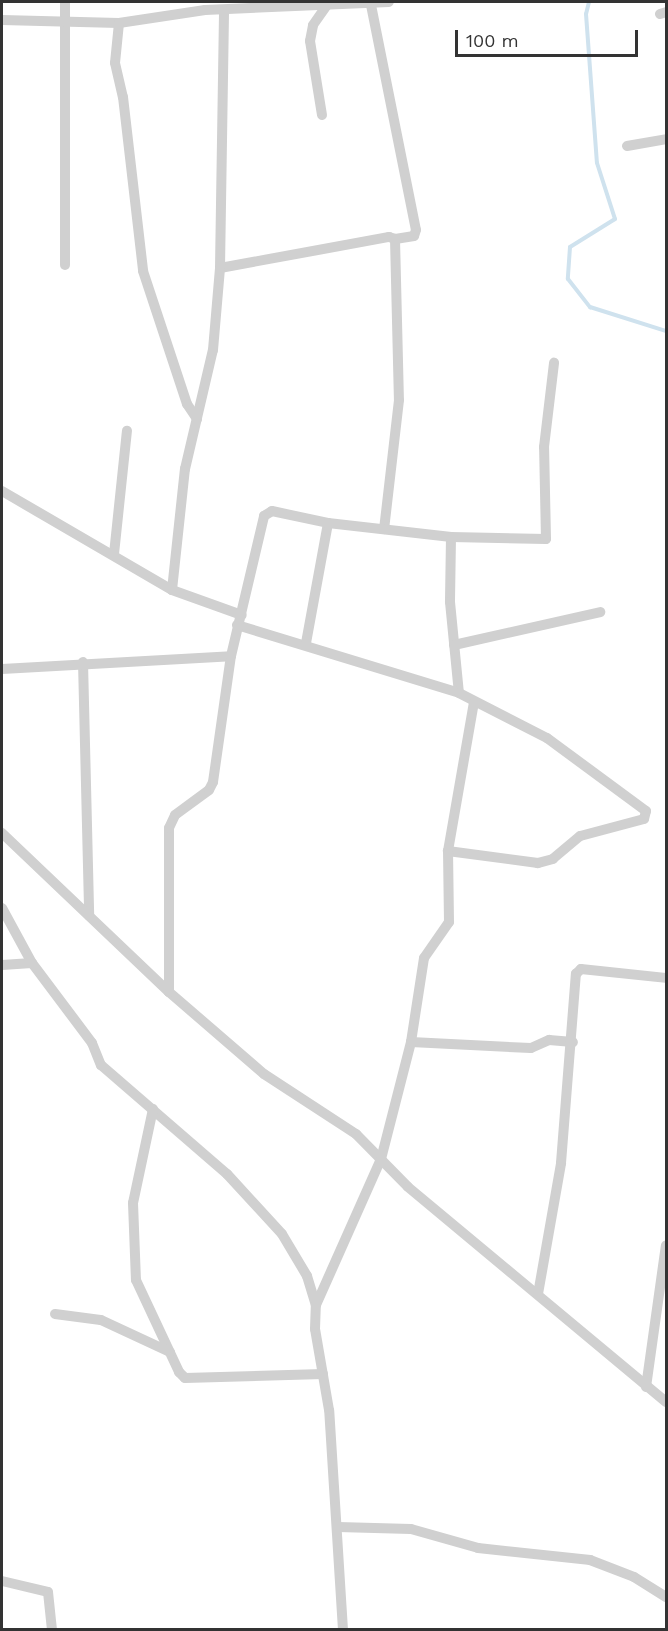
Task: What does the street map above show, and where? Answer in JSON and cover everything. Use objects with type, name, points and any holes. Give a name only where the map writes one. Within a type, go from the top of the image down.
[{"type":"street","points":[[64,2],[65,265]]},
{"type":"street","points":[[2,20],[119,23],[205,6],[224,10],[327,4],[371,5],[388,2]]},
{"type":"street","points":[[322,115],[310,41],[313,26],[327,4]]},
{"type":"street","points":[[220,268],[389,237],[395,239],[414,236],[416,230],[371,5]]},
{"type":"street","points":[[172,590],[185,469],[213,350],[220,268],[224,10]]},
{"type":"street","points":[[119,23],[115,63],[123,96],[144,280],[168,341],[187,404],[197,419]]},
{"type":"street","points":[[627,146],[666,139]]},
{"type":"street","points":[[384,529],[399,400],[395,239]]},
{"type":"street","points":[[169,992],[169,828],[175,815],[209,790],[213,782],[231,657],[267,512],[328,523],[451,537],[536,541],[548,536],[544,447],[554,363]]},
{"type":"street","points":[[114,554],[127,431]]},
{"type":"street","points":[[2,490],[172,590],[240,620],[306,644],[459,693],[547,738],[646,811],[646,815],[591,830],[553,859],[538,863],[448,851]]},
{"type":"street","points":[[306,644],[328,523]]},
{"type":"street","points":[[451,537],[450,602],[459,693]]},
{"type":"street","points":[[454,645],[600,612]]},
{"type":"street","points":[[2,669],[83,662],[231,657]]},
{"type":"street","points":[[83,662],[89,916]]},
{"type":"street","points":[[316,1305],[381,1160],[411,1042],[424,958],[449,922],[451,910],[448,851],[474,702]]},
{"type":"street","points":[[2,833],[169,992],[264,1074],[356,1134],[408,1187],[666,1402]]},
{"type":"street","points":[[2,908],[32,963],[92,1043],[101,1065],[227,1174],[282,1234],[307,1276],[316,1305],[315,1329],[323,1374],[338,1527],[343,1629]]},
{"type":"street","points":[[2,965],[32,963]]},
{"type":"street","points":[[538,1294],[561,1163],[573,1042],[576,974],[581,969],[666,978]]},
{"type":"street","points":[[411,1042],[531,1048],[549,1041],[573,1042]]},
{"type":"street","points":[[153,1108],[132,1203],[135,1273],[170,1352],[185,1378],[323,1374]]},
{"type":"street","points":[[646,1387],[666,1245]]},
{"type":"street","points":[[55,1314],[101,1320],[170,1352]]},
{"type":"street","points":[[338,1527],[411,1529],[478,1548],[590,1560],[634,1577],[666,1597]]},
{"type":"street","points":[[2,1581],[48,1592],[52,1629]]},
{"type":"waterway","points":[[589,2],[586,14],[597,163],[615,219],[570,247],[568,279],[590,307],[666,331]]}]
